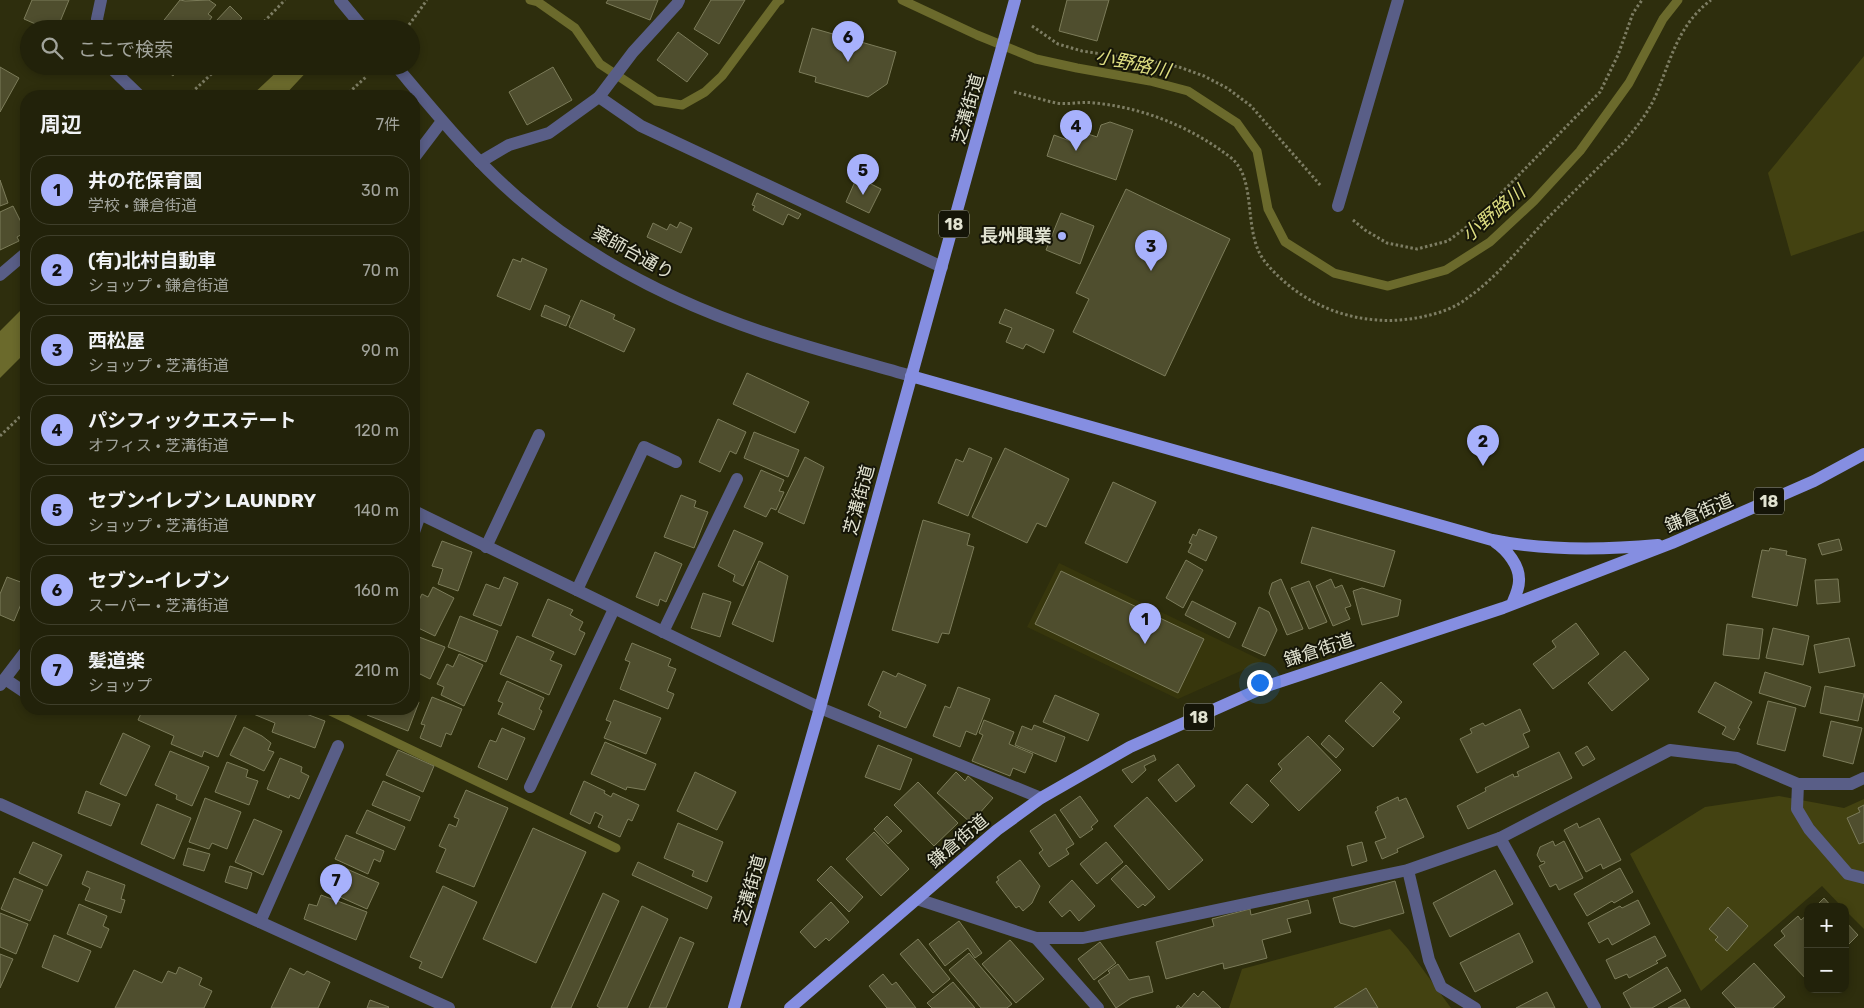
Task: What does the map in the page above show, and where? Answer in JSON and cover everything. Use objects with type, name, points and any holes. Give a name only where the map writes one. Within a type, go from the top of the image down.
[{"type":"main road","name":"芝溝街道","points":[[734,1008],[820,708],[1016,0]]},
{"type":"main road","name":"18","points":[[911,376],[1492,540],[1533,546],[1588,548],[1672,543]]},
{"type":"main road","name":"鎌倉街道","points":[[790,1008],[997,830],[1041,798],[1130,747],[1267,686],[1512,604],[1672,543],[1814,481],[1864,454]]},
{"type":"main road","points":[[1492,540],[1509,554],[1520,580],[1512,604]]},
{"type":"street","points":[[97,20],[101,0]]},
{"type":"street","points":[[340,0],[357,20]]},
{"type":"street","points":[[480,162],[509,145],[549,133],[598,97],[633,52],[679,0]]},
{"type":"street","points":[[1338,206],[1398,0]]},
{"type":"street","points":[[119,75],[134,90]]},
{"type":"street","name":"薬師台通り","points":[[404,75],[416,90]]},
{"type":"street","name":"薬師台通り","points":[[420,95],[480,162],[518,198],[575,241],[622,270],[664,292],[732,321],[787,340],[911,376]]},
{"type":"street","points":[[598,97],[641,126],[942,267]]},
{"type":"street","points":[[420,150],[442,121]]},
{"type":"street","points":[[0,275],[20,258]]},
{"type":"street","points":[[486,547],[539,435]]},
{"type":"street","points":[[577,590],[644,447],[676,462]]},
{"type":"street","points":[[663,632],[737,479]]},
{"type":"street","points":[[420,514],[820,708],[1041,798]]},
{"type":"street","points":[[530,787],[614,608]]},
{"type":"street","points":[[20,659],[2,682],[20,690]]},
{"type":"street","points":[[260,922],[338,746]]},
{"type":"street","points":[[917,900],[1036,938],[1083,938],[1408,870],[1500,838],[1670,750],[1737,758],[1798,784],[1851,784],[1864,778]]},
{"type":"street","points":[[1798,784],[1796,808],[1809,829],[1848,874],[1864,878]]},
{"type":"street","points":[[0,804],[449,1008]]},
{"type":"street","points":[[1500,838],[1595,1008]]},
{"type":"street","points":[[1408,870],[1429,960],[1441,988],[1475,1008]]},
{"type":"street","points":[[1036,938],[1098,1008]]},
{"type":"path","points":[[266,20],[285,0]]},
{"type":"path","points":[[413,20],[428,0]]},
{"type":"path","points":[[1014,92],[1057,103],[1095,103],[1154,115],[1197,135],[1231,158],[1241,169],[1256,248],[1266,263],[1295,290],[1326,308],[1356,318],[1382,321],[1412,320],[1439,312],[1465,300],[1490,280],[1623,143],[1641,122],[1655,97],[1673,48],[1685,27],[1711,0]]},
{"type":"path","points":[[194,90],[210,75]]},
{"type":"path","points":[[352,90],[366,77]]},
{"type":"path","points":[[0,436],[20,417]]},
{"type":"shaded area","points":[[1864,56],[1864,231],[1791,256],[1768,173]]},
{"type":"shaded area","points":[[273,75],[304,75],[290,90],[257,90]]},
{"type":"shaded area","points":[[20,311],[20,358],[0,378],[0,331]]},
{"type":"shaded area","points":[[1059,563],[1263,661],[1178,699],[1027,627]]},
{"type":"shaded area","points":[[1779,796],[1844,808],[1864,799],[1864,929],[1849,914],[1849,903],[1838,903],[1822,886],[1701,991],[1630,854],[1705,807]]},
{"type":"shaded area","points":[[1390,929],[1408,949],[1451,1008],[1229,1008],[1242,969]]},
{"type":"pier","points":[[344,0],[383,0],[362,20],[326,20]]},
{"type":"building","points":[[32,0],[69,0],[61,20],[24,19]]},
{"type":"building","points":[[180,0],[209,0],[216,5],[208,14],[212,17],[210,20],[164,20]]},
{"type":"building","points":[[608,0],[658,0],[650,20],[606,3]]},
{"type":"building","points":[[711,0],[745,0],[719,44],[694,29]]},
{"type":"building","points":[[1067,0],[1109,0],[1097,41],[1059,31]]},
{"type":"building","points":[[230,6],[242,18],[240,20],[217,20]]},
{"type":"building","points":[[812,28],[896,52],[887,84],[868,97],[815,82],[816,77],[799,72]]},
{"type":"building","points":[[678,32],[708,54],[687,82],[657,60]]},
{"type":"building","points":[[0,67],[19,78],[0,112]]},
{"type":"building","points":[[553,67],[572,100],[527,125],[509,92]]},
{"type":"building","points":[[1110,122],[1133,130],[1116,180],[1047,156],[1054,135],[1078,144],[1082,132],[1097,137],[1101,125]]},
{"type":"building","points":[[857,177],[881,189],[869,213],[846,202]]},
{"type":"building","points":[[0,180],[8,203],[0,206]]},
{"type":"building","points":[[1126,189],[1230,239],[1165,376],[1073,332],[1089,299],[1076,293]]},
{"type":"building","points":[[757,193],[801,214],[798,219],[788,214],[783,225],[753,210],[755,206],[752,205]]},
{"type":"building","points":[[13,206],[20,220],[20,235],[17,237],[19,241],[0,250],[0,212]]},
{"type":"building","points":[[1061,213],[1094,226],[1080,264],[1046,250]]},
{"type":"building","points":[[680,222],[692,228],[681,253],[647,237],[653,223],[667,230],[670,224],[677,228]]},
{"type":"building","points":[[522,258],[547,269],[530,310],[497,296],[513,259],[521,262]]},
{"type":"building","points":[[581,300],[615,315],[613,319],[635,329],[624,352],[569,327]]},
{"type":"building","points":[[545,305],[570,316],[566,326],[541,316]]},
{"type":"building","points":[[1005,309],[1054,330],[1044,353],[1026,344],[1023,349],[1006,342],[1012,328],[999,323]]},
{"type":"building","points":[[747,373],[809,402],[795,433],[733,404]]},
{"type":"building","points":[[718,419],[746,432],[736,454],[730,451],[720,472],[699,462]]},
{"type":"building","points":[[754,432],[799,450],[788,477],[744,458]]},
{"type":"building","points":[[969,448],[992,458],[968,516],[938,503],[956,459],[963,462]]},
{"type":"building","points":[[1005,448],[1069,479],[1046,527],[1037,523],[1027,543],[972,517]]},
{"type":"building","points":[[805,457],[824,467],[804,524],[778,512]]},
{"type":"building","points":[[761,470],[784,480],[779,491],[784,492],[776,510],[771,508],[766,517],[744,507]]},
{"type":"building","points":[[1113,482],[1156,502],[1127,563],[1085,543]]},
{"type":"building","points":[[681,495],[696,501],[694,507],[708,512],[694,548],[664,537]]},
{"type":"building","points":[[923,520],[970,534],[967,545],[974,547],[949,634],[942,633],[938,643],[892,630]]},
{"type":"building","points":[[1312,527],[1395,551],[1384,587],[1301,563]]},
{"type":"building","points":[[1199,529],[1217,537],[1206,561],[1188,552],[1192,544],[1189,543],[1193,534],[1196,536]]},
{"type":"building","points":[[734,530],[763,543],[743,586],[733,581],[735,575],[718,566]]},
{"type":"building","points":[[1839,539],[1842,550],[1822,555],[1818,544]]},
{"type":"building","points":[[442,541],[472,552],[458,591],[438,584],[443,569],[432,566]]},
{"type":"building","points":[[1770,548],[1787,551],[1786,555],[1806,559],[1797,606],[1752,597],[1762,550],[1769,551]]},
{"type":"building","points":[[655,552],[682,564],[666,602],[660,599],[658,606],[636,597]]},
{"type":"building","points":[[1186,560],[1203,570],[1183,608],[1166,598]]},
{"type":"building","points":[[759,561],[788,576],[773,642],[732,624]]},
{"type":"building","points":[[1061,571],[1204,639],[1178,693],[1035,624]]},
{"type":"building","points":[[7,577],[20,582],[20,606],[14,621],[0,615],[0,594]]},
{"type":"building","points":[[504,577],[518,583],[501,626],[473,615],[486,584],[499,589]]},
{"type":"building","points":[[1281,579],[1303,629],[1287,635],[1269,593],[1272,583]]},
{"type":"building","points":[[1331,579],[1335,588],[1342,585],[1351,606],[1345,608],[1350,619],[1333,626],[1316,586]]},
{"type":"building","points":[[1838,579],[1840,602],[1817,604],[1815,580]]},
{"type":"building","points":[[1309,581],[1327,622],[1309,629],[1291,588]]},
{"type":"building","points":[[433,587],[454,598],[435,636],[420,629],[420,598],[422,594],[428,597]]},
{"type":"building","points":[[1362,588],[1401,600],[1398,616],[1362,625],[1353,591]]},
{"type":"building","points":[[703,593],[731,602],[720,637],[691,628]]},
{"type":"building","points":[[548,599],[573,610],[570,615],[583,622],[579,630],[585,633],[575,655],[532,636]]},
{"type":"building","points":[[1192,601],[1236,623],[1229,638],[1185,615]]},
{"type":"building","points":[[1259,607],[1269,612],[1277,630],[1265,656],[1242,646]]},
{"type":"building","points":[[460,616],[498,631],[486,662],[448,647]]},
{"type":"building","points":[[1576,623],[1599,654],[1553,689],[1533,664],[1556,647],[1552,641]]},
{"type":"building","points":[[1727,624],[1763,629],[1759,659],[1723,655]]},
{"type":"building","points":[[1773,628],[1809,636],[1803,665],[1766,658]]},
{"type":"building","points":[[517,636],[554,652],[550,660],[562,665],[549,695],[500,674]]},
{"type":"building","points":[[420,637],[445,647],[430,679],[420,674]]},
{"type":"building","points":[[1849,638],[1855,666],[1819,673],[1814,645]]},
{"type":"building","points":[[632,643],[671,659],[668,666],[676,669],[667,691],[674,694],[668,709],[620,689],[630,662],[625,660]]},
{"type":"building","points":[[1625,651],[1649,679],[1612,711],[1588,683]]},
{"type":"building","points":[[459,654],[483,665],[464,706],[441,695],[444,687],[437,684],[447,664],[453,667]]},
{"type":"building","points":[[883,671],[896,677],[898,673],[926,685],[906,728],[879,717],[881,712],[868,705]]},
{"type":"building","points":[[1765,672],[1811,687],[1805,707],[1759,693]]},
{"type":"building","points":[[507,681],[544,698],[539,709],[542,711],[534,730],[498,714],[503,703],[498,701]]},
{"type":"building","points":[[1381,682],[1402,702],[1393,712],[1400,718],[1373,747],[1345,721]]},
{"type":"building","points":[[1715,682],[1752,702],[1738,728],[1740,729],[1734,740],[1722,734],[1726,727],[1698,712]]},
{"type":"building","points":[[1825,686],[1864,694],[1858,721],[1820,713]]},
{"type":"building","points":[[958,687],[990,699],[976,735],[966,731],[960,747],[933,736],[945,706],[950,708]]},
{"type":"building","points":[[1055,695],[1099,714],[1088,741],[1043,722]]},
{"type":"building","points":[[432,697],[462,709],[451,735],[446,733],[441,747],[420,738],[425,725],[421,724]]},
{"type":"building","points":[[614,700],[661,718],[646,754],[604,738],[611,722],[606,720]]},
{"type":"building","points":[[1768,701],[1796,708],[1785,751],[1757,744]]},
{"type":"building","points":[[1520,709],[1530,731],[1523,734],[1529,747],[1477,773],[1460,739],[1472,733],[1470,729],[1483,723],[1485,726]]},
{"type":"building","points":[[140,715],[236,715],[218,757],[204,751],[202,757],[171,744],[174,736],[138,720]]},
{"type":"building","points":[[256,715],[309,715],[325,721],[315,748],[272,732],[275,723]]},
{"type":"building","points":[[367,715],[414,715],[408,731]]},
{"type":"building","points":[[984,720],[1014,732],[1009,744],[1033,754],[1025,773],[1013,768],[1010,776],[972,761],[983,735],[979,733]]},
{"type":"building","points":[[1831,721],[1862,728],[1853,764],[1823,756]]},
{"type":"building","points":[[1034,725],[1065,737],[1056,762],[1015,745],[1022,726],[1032,730]]},
{"type":"building","points":[[244,727],[271,743],[268,750],[274,752],[264,771],[230,755]]},
{"type":"building","points":[[502,728],[525,738],[507,780],[478,767],[490,740],[496,742]]},
{"type":"building","points":[[123,733],[150,746],[126,796],[100,784]]},
{"type":"building","points":[[1329,735],[1344,749],[1336,758],[1321,744]]},
{"type":"building","points":[[1308,736],[1341,770],[1299,811],[1270,781],[1282,769],[1278,764]]},
{"type":"building","points":[[605,742],[656,764],[645,790],[627,787],[626,790],[591,774]]},
{"type":"building","points":[[878,745],[912,759],[900,790],[865,777]]},
{"type":"building","points":[[1587,746],[1595,759],[1583,766],[1575,753]]},
{"type":"building","points":[[398,750],[434,766],[423,792],[386,775]]},
{"type":"building","points":[[170,751],[209,767],[192,806],[176,799],[177,795],[155,785]]},
{"type":"building","points":[[1559,752],[1572,778],[1468,829],[1457,806],[1486,791],[1485,788],[1513,774],[1514,777],[1519,776],[1517,772]]},
{"type":"building","points":[[1154,755],[1156,760],[1144,766],[1146,770],[1132,783],[1122,770]]},
{"type":"building","points":[[280,758],[302,767],[301,772],[309,776],[299,799],[290,795],[289,798],[267,789]]},
{"type":"building","points":[[227,762],[248,770],[246,777],[258,781],[249,805],[215,792]]},
{"type":"building","points":[[1178,764],[1195,786],[1176,802],[1158,780]]},
{"type":"building","points":[[695,772],[736,792],[717,830],[677,811]]},
{"type":"building","points":[[956,772],[965,781],[968,776],[993,798],[971,823],[937,793]]},
{"type":"building","points":[[383,781],[420,797],[410,821],[372,805]]},
{"type":"building","points":[[584,781],[605,791],[604,793],[611,797],[613,793],[639,805],[632,821],[628,819],[620,837],[598,827],[603,816],[595,812],[590,824],[570,814]]},
{"type":"building","points":[[918,782],[958,823],[934,846],[894,805]]},
{"type":"building","points":[[1247,784],[1269,805],[1252,823],[1230,803]]},
{"type":"building","points":[[466,790],[508,808],[474,887],[436,872],[446,849],[439,846],[449,824],[456,827],[459,819],[454,817]]},
{"type":"building","points":[[86,791],[120,804],[111,826],[78,813]]},
{"type":"building","points":[[1080,796],[1098,821],[1091,827],[1093,829],[1080,838],[1060,810]]},
{"type":"building","points":[[1147,797],[1203,860],[1169,890],[1114,826]]},
{"type":"building","points":[[1398,797],[1399,801],[1406,798],[1424,837],[1397,849],[1398,852],[1382,859],[1375,842],[1386,838],[1375,812],[1378,810],[1377,807]]},
{"type":"building","points":[[205,798],[241,812],[227,849],[212,843],[209,849],[189,842]]},
{"type":"building","points":[[157,804],[191,818],[174,859],[141,844]]},
{"type":"building","points":[[1864,805],[1864,842],[1859,844],[1847,818],[1860,812],[1858,808]]},
{"type":"building","points":[[367,810],[405,827],[395,850],[356,833]]},
{"type":"building","points":[[1055,814],[1074,844],[1066,849],[1069,854],[1049,867],[1039,853],[1043,850],[1030,831]]},
{"type":"building","points":[[887,816],[902,831],[888,844],[874,829]]},
{"type":"building","points":[[1599,818],[1621,860],[1603,869],[1601,864],[1586,872],[1564,830],[1577,823],[1579,828]]},
{"type":"building","points":[[254,819],[282,831],[263,875],[235,862]]},
{"type":"building","points":[[678,823],[723,842],[707,882],[692,876],[694,871],[664,858]]},
{"type":"building","points":[[533,828],[586,852],[536,963],[483,939]]},
{"type":"building","points":[[874,832],[909,869],[881,896],[846,859]]},
{"type":"building","points":[[346,835],[384,851],[380,862],[374,859],[368,874],[335,859]]},
{"type":"building","points":[[1553,841],[1555,846],[1564,841],[1583,878],[1559,890],[1556,884],[1550,887],[1539,866],[1545,863],[1544,861],[1541,862],[1537,855],[1540,847]]},
{"type":"building","points":[[33,842],[62,855],[47,886],[19,873]]},
{"type":"building","points":[[1106,842],[1123,862],[1097,884],[1080,864]]},
{"type":"building","points":[[1362,842],[1367,861],[1352,866],[1347,846]]},
{"type":"building","points":[[188,848],[210,854],[204,871],[183,865]]},
{"type":"building","points":[[1020,860],[1040,886],[1032,903],[1023,911],[1019,906],[1016,908],[996,882],[999,880],[997,877]]},
{"type":"building","points":[[638,862],[712,897],[707,909],[632,875]]},
{"type":"building","points":[[1126,865],[1155,897],[1145,906],[1143,904],[1138,908],[1111,879]]},
{"type":"building","points":[[230,866],[252,873],[247,889],[225,882]]},
{"type":"building","points":[[340,866],[379,883],[367,909],[329,892]]},
{"type":"building","points":[[831,866],[863,897],[849,912],[817,880]]},
{"type":"building","points":[[1620,868],[1633,892],[1614,903],[1612,901],[1587,916],[1574,894]]},
{"type":"building","points":[[1495,870],[1513,904],[1450,937],[1433,903]]},
{"type":"building","points":[[87,871],[125,885],[121,899],[125,900],[121,913],[85,900],[90,888],[82,884]]},
{"type":"building","points":[[14,878],[43,890],[30,921],[1,909]]},
{"type":"building","points":[[1072,880],[1095,906],[1079,921],[1070,910],[1062,917],[1049,902]]},
{"type":"building","points":[[1395,881],[1404,913],[1354,927],[1340,923],[1333,898]]},
{"type":"building","points":[[443,886],[477,902],[442,978],[419,968],[422,962],[410,957]]},
{"type":"building","points":[[603,893],[619,901],[571,1008],[551,1008]]},
{"type":"building","points":[[321,895],[367,912],[356,940],[304,919],[309,904],[317,906]]},
{"type":"building","points":[[1824,898],[1828,903],[1819,903]]},
{"type":"building","points":[[1308,900],[1311,913],[1287,919],[1291,932],[1262,940],[1267,958],[1224,969],[1223,963],[1166,979],[1156,942],[1214,926],[1212,919],[1250,909],[1251,915]]},
{"type":"building","points":[[1638,900],[1650,924],[1612,945],[1608,938],[1599,943],[1588,923],[1620,906],[1622,908]]},
{"type":"building","points":[[831,902],[849,922],[829,941],[826,938],[815,948],[800,932]]},
{"type":"building","points":[[79,904],[107,916],[103,926],[109,929],[101,948],[67,934]]},
{"type":"building","points":[[642,906],[668,919],[627,1008],[600,1008],[597,1006]]},
{"type":"building","points":[[1728,907],[1748,926],[1727,951],[1715,940],[1718,937],[1709,929]]},
{"type":"building","points":[[0,913],[28,924],[16,954],[0,947]]},
{"type":"building","points":[[1798,916],[1801,920],[1804,917],[1804,977],[1774,945],[1785,936],[1781,931]]},
{"type":"building","points":[[959,921],[982,953],[975,958],[968,948],[945,966],[929,944]]},
{"type":"building","points":[[1849,925],[1858,935],[1849,944]]},
{"type":"building","points":[[1519,933],[1533,962],[1475,992],[1460,963]]},
{"type":"building","points":[[54,935],[91,951],[78,982],[42,967]]},
{"type":"building","points":[[1655,936],[1666,956],[1656,961],[1658,963],[1629,978],[1627,974],[1615,979],[1606,960]]},
{"type":"building","points":[[680,937],[694,943],[666,1008],[649,1008]]},
{"type":"building","points":[[918,939],[950,979],[933,993],[900,954]]},
{"type":"building","points":[[1010,940],[1044,979],[1016,1003],[982,964]]},
{"type":"building","points":[[1100,942],[1116,963],[1094,980],[1078,959]]},
{"type":"building","points":[[969,953],[1012,1004],[1007,1008],[981,1008],[949,970]]},
{"type":"building","points":[[0,954],[13,959],[0,988]]},
{"type":"building","points":[[1754,963],[1785,997],[1773,1008],[1736,1008],[1722,993]]},
{"type":"building","points":[[1118,964],[1129,980],[1149,976],[1153,992],[1131,998],[1116,1008],[1098,981],[1110,973],[1108,971]]},
{"type":"building","points":[[179,967],[202,978],[199,985],[212,991],[204,1008],[115,1008],[134,970],[162,983],[168,971],[176,974]]},
{"type":"building","points":[[1667,967],[1681,991],[1652,1008],[1631,1008],[1623,993]]},
{"type":"building","points":[[290,968],[304,975],[307,971],[330,982],[318,1008],[271,1008]]},
{"type":"building","points":[[883,974],[892,985],[896,982],[916,1008],[887,1008],[869,986]]},
{"type":"building","points":[[953,982],[975,1008],[932,1008],[927,1003]]},
{"type":"building","points":[[1366,988],[1378,1008],[1334,1008]]},
{"type":"building","points":[[1203,991],[1221,1008],[1181,1008],[1194,993],[1198,997]]},
{"type":"building","points":[[1547,992],[1555,1008],[1516,1008]]},
{"type":"building","points":[[1685,999],[1690,1008],[1668,1008]]},
{"type":"building","points":[[370,1000],[389,1007],[367,1008]]},
{"type":"waterway","name":"小野路川","points":[[530,0],[538,2],[575,28],[600,64],[656,101],[682,105],[705,92],[722,76],[780,0]]},
{"type":"waterway","name":"小野路川","points":[[902,0],[977,35],[1036,59],[1150,81],[1188,91],[1237,123],[1257,151],[1268,209],[1285,242],[1334,273],[1388,286],[1446,270],[1490,242],[1534,201],[1580,151],[1629,83],[1663,19],[1678,0]]},
{"type":"waterway","points":[[339,715],[616,848]]},
{"type":"place","name":"セブン-イレブン","points":[[848,62]]},
{"type":"place","name":"パシフィックエステート","points":[[1076,151]]},
{"type":"place","name":"セブンイレブン LAUNDRY","points":[[863,195]]},
{"type":"place","name":"長州興業","points":[[1062,236]]},
{"type":"place","name":"西松屋","points":[[1151,271]]},
{"type":"place","name":"(有)北村自動車","points":[[1483,466]]},
{"type":"place","name":"井の花保育園","points":[[1145,644]]},
{"type":"place","name":"髪道楽","points":[[336,905]]}]
